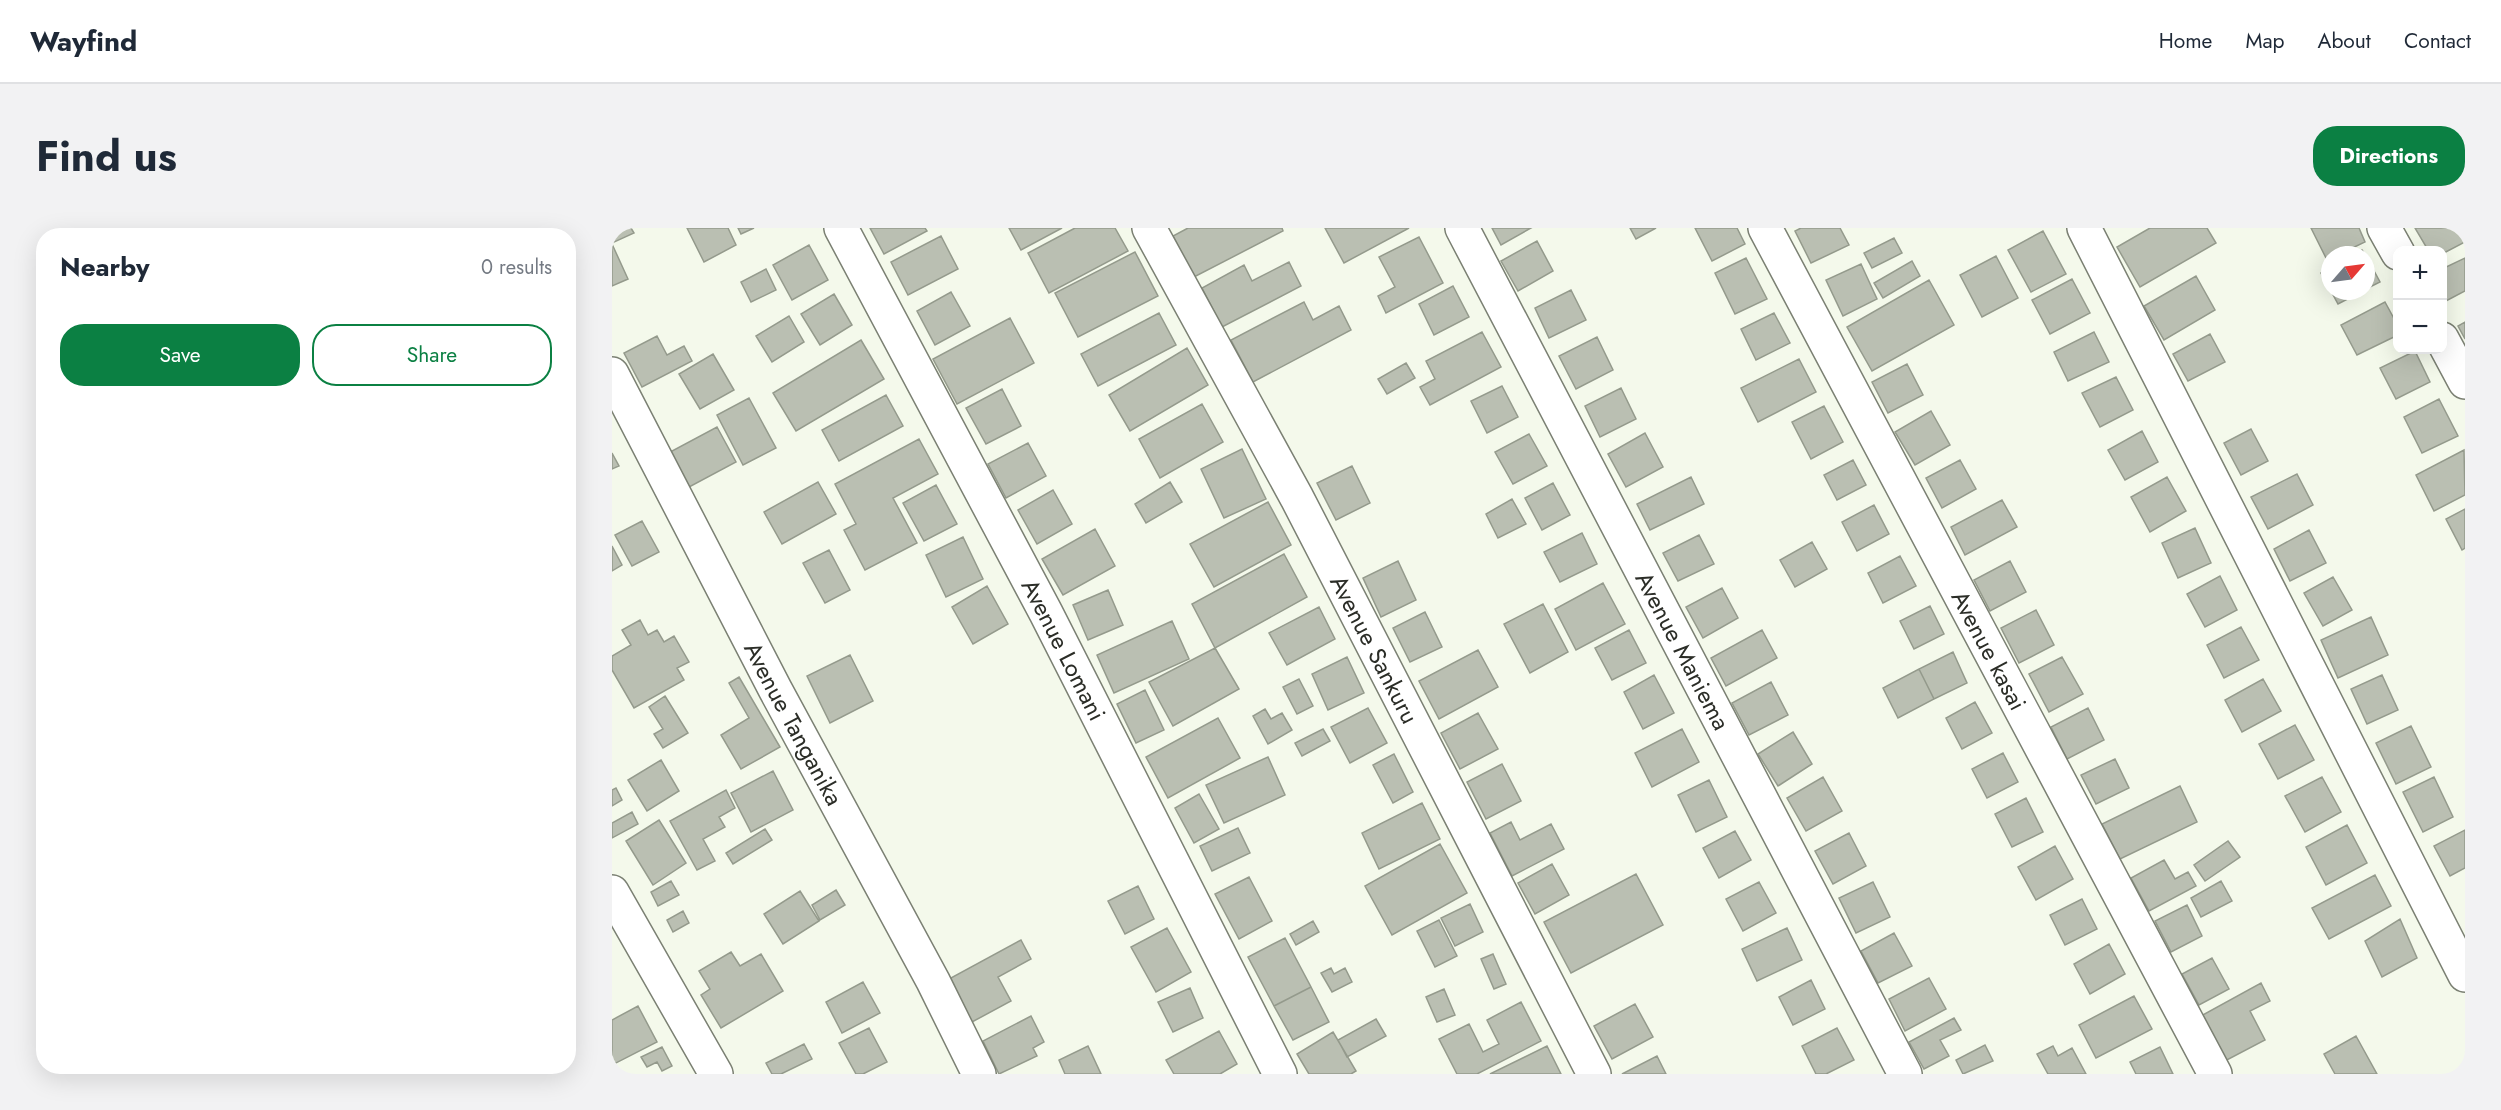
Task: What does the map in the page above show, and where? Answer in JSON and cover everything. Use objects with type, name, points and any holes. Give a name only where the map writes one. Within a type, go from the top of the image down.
[{"type":"street","name":"Avenue Lomani","points":[[842,228],[1046,613],[1280,1074]]},
{"type":"street","name":"Avenue Sankuru","points":[[1149,228],[1302,508],[1594,1074]]},
{"type":"street","name":"Avenue Maniema","points":[[1462,228],[1905,1074]]},
{"type":"street","name":"Avenue kasai","points":[[1765,228],[2215,1074]]},
{"type":"street","points":[[2084,228],[2465,975]]},
{"type":"street","points":[[2384,228],[2393,246]]},
{"type":"street","points":[[2447,348],[2465,382]]},
{"type":"street","name":"Avenue Tanganika","points":[[612,374],[775,689],[933,981],[979,1074]]},
{"type":"street","points":[[612,892],[716,1074]]},
{"type":"building","points":[[612,228],[631,228],[634,233],[612,243]]},
{"type":"building","points":[[687,228],[728,228],[736,245],[704,262]]},
{"type":"building","points":[[738,228],[754,228],[741,234]]},
{"type":"building","points":[[870,228],[925,228],[927,231],[884,254]]},
{"type":"building","points":[[1009,228],[1062,228],[1021,250]]},
{"type":"building","points":[[1075,228],[1115,228],[1128,251],[1049,293],[1028,253]]},
{"type":"building","points":[[1188,228],[1282,228],[1283,231],[1194,277],[1173,236]]},
{"type":"building","points":[[1325,228],[1409,228],[1344,263]]},
{"type":"building","points":[[1492,228],[1531,228],[1501,245]]},
{"type":"building","points":[[1630,228],[1656,228],[1636,239]]},
{"type":"building","points":[[1695,228],[1737,228],[1745,244],[1712,261]]},
{"type":"building","points":[[1801,228],[1840,228],[1849,245],[1811,263],[1795,231]]},
{"type":"building","points":[[2150,228],[2207,228],[2216,243],[2140,287],[2117,247]]},
{"type":"building","points":[[2311,228],[2359,228],[2365,242],[2357,246],[2321,246],[2321,248]]},
{"type":"building","points":[[2415,228],[2465,228],[2465,242],[2447,251],[2447,246],[2426,246]]},
{"type":"building","points":[[2043,231],[2066,274],[2031,292],[2008,250]]},
{"type":"building","points":[[941,236],[958,269],[908,295],[891,262]]},
{"type":"building","points":[[1419,237],[1443,283],[1386,313],[1378,296],[1395,287],[1379,257]]},
{"type":"building","points":[[1894,238],[1902,253],[1872,268],[1864,253]]},
{"type":"building","points":[[1537,241],[1553,271],[1518,291],[1501,261]]},
{"type":"building","points":[[612,244],[628,279],[612,286]]},
{"type":"building","points":[[809,245],[828,280],[792,300],[773,265]]},
{"type":"building","points":[[1135,252],[1158,296],[1078,337],[1055,293]]},
{"type":"building","points":[[1996,256],[2018,298],[1982,317],[1960,275]]},
{"type":"building","points":[[1746,258],[1767,299],[1735,314],[1715,273]]},
{"type":"building","points":[[2465,258],[2465,291],[2447,300],[2447,300],[2447,267]]},
{"type":"building","points":[[1912,261],[1920,276],[1883,298],[1874,283]]},
{"type":"building","points":[[1289,262],[1301,286],[1222,327],[1202,288],[1244,265],[1252,281]]},
{"type":"building","points":[[1861,264],[1877,299],[1843,316],[1826,280]]},
{"type":"building","points":[[766,269],[776,290],[751,302],[741,282]]},
{"type":"building","points":[[2375,273],[2380,282],[2375,284]]},
{"type":"building","points":[[2196,276],[2215,310],[2164,340],[2144,306]]},
{"type":"building","points":[[2072,279],[2090,313],[2050,334],[2032,300]]},
{"type":"building","points":[[1929,280],[1954,325],[1872,371],[1847,327]]},
{"type":"building","points":[[1453,286],[1469,317],[1434,335],[1419,304]]},
{"type":"building","points":[[1571,290],[1586,320],[1549,338],[1535,308]]},
{"type":"building","points":[[951,292],[970,326],[935,345],[917,311]]},
{"type":"building","points":[[834,294],[852,325],[820,345],[801,314]]},
{"type":"building","points":[[1304,302],[1313,320],[1339,306],[1351,330],[1253,382],[1231,340]]},
{"type":"building","points":[[2385,302],[2393,317],[2393,337],[2357,355],[2341,325]]},
{"type":"building","points":[[1159,313],[1176,345],[1098,386],[1081,354]]},
{"type":"building","points":[[1774,313],[1790,343],[1756,360],[1741,329]]},
{"type":"building","points":[[789,316],[804,342],[772,362],[756,336]]},
{"type":"building","points":[[1010,318],[1034,363],[957,404],[933,359]]},
{"type":"building","points":[[2465,322],[2465,339],[2458,326]]},
{"type":"building","points":[[1482,332],[1501,367],[1430,405],[1420,387],[1435,379],[1426,361]]},
{"type":"building","points":[[2094,332],[2109,362],[2068,381],[2054,352]]},
{"type":"building","points":[[2210,334],[2225,362],[2188,381],[2173,354]]},
{"type":"building","points":[[657,336],[667,355],[684,346],[692,361],[642,387],[624,353]]},
{"type":"building","points":[[1597,337],[1613,370],[1576,389],[1559,356]]},
{"type":"building","points":[[861,340],[884,379],[796,431],[773,393]]},
{"type":"building","points":[[1187,348],[1208,385],[1130,431],[1109,395]]},
{"type":"building","points":[[713,354],[734,390],[700,409],[679,374]]},
{"type":"building","points":[[2409,354],[2416,354],[2430,382],[2396,399],[2380,368]]},
{"type":"building","points":[[1799,359],[1816,392],[1758,422],[1741,388]]},
{"type":"building","points":[[1406,363],[1415,378],[1387,394],[1378,379]]},
{"type":"building","points":[[1907,364],[1923,395],[1888,413],[1872,382]]},
{"type":"building","points":[[2116,377],[2133,410],[2100,427],[2082,393]]},
{"type":"building","points":[[1502,386],[1518,417],[1487,433],[1471,401]]},
{"type":"building","points":[[1621,388],[1636,419],[1600,437],[1585,406]]},
{"type":"building","points":[[1002,389],[1021,426],[986,444],[966,408]]},
{"type":"building","points":[[886,395],[903,426],[839,461],[822,430]]},
{"type":"building","points":[[749,398],[776,448],[743,465],[717,415]]},
{"type":"building","points":[[2439,399],[2458,436],[2422,453],[2404,417]]},
{"type":"building","points":[[1202,404],[1223,442],[1160,478],[1139,439]]},
{"type":"building","points":[[1824,406],[1843,442],[1811,459],[1792,422]]},
{"type":"building","points":[[1931,411],[1950,445],[1915,465],[1895,432]]},
{"type":"building","points":[[717,427],[736,462],[676,494],[657,459]]},
{"type":"building","points":[[2251,429],[2268,461],[2241,475],[2224,443]]},
{"type":"building","points":[[2142,431],[2158,462],[2125,480],[2108,450]]},
{"type":"building","points":[[1645,433],[1663,467],[1626,487],[1608,454]]},
{"type":"building","points":[[1529,434],[1547,466],[1513,484],[1495,452]]},
{"type":"building","points":[[919,439],[938,474],[893,498],[917,543],[865,570],[844,530],[856,524],[835,484]]},
{"type":"building","points":[[1028,443],[1046,476],[1006,498],[988,464]]},
{"type":"building","points":[[1242,449],[1266,499],[1224,518],[1201,469]]},
{"type":"building","points":[[2464,450],[2465,495],[2434,511],[2416,475]]},
{"type":"building","points":[[612,453],[619,466],[612,469]]},
{"type":"building","points":[[1853,460],[1866,485],[1837,500],[1824,475]]},
{"type":"building","points":[[1960,460],[1976,489],[1942,508],[1926,478]]},
{"type":"building","points":[[1352,466],[1370,503],[1336,520],[1317,483]]},
{"type":"building","points":[[2297,474],[2313,505],[2268,529],[2251,497]]},
{"type":"building","points":[[1691,477],[1704,504],[1650,530],[1637,504]]},
{"type":"building","points":[[2167,477],[2186,511],[2150,532],[2131,497]]},
{"type":"building","points":[[818,482],[836,514],[782,544],[764,512]]},
{"type":"building","points":[[1170,482],[1182,502],[1146,523],[1135,504]]},
{"type":"building","points":[[1553,483],[1570,515],[1542,530],[1525,498]]},
{"type":"building","points":[[936,485],[957,524],[924,541],[903,503]]},
{"type":"building","points":[[1053,490],[1072,524],[1037,544],[1018,510]]},
{"type":"building","points":[[1512,499],[1526,524],[1498,538],[1486,514]]},
{"type":"building","points":[[2002,500],[2017,527],[1965,555],[1951,527]]},
{"type":"building","points":[[1268,502],[1291,545],[1214,587],[1190,544]]},
{"type":"building","points":[[1874,505],[1889,534],[1857,551],[1842,522]]},
{"type":"building","points":[[2465,509],[2465,548],[2462,550],[2446,519]]},
{"type":"building","points":[[642,521],[659,552],[632,566],[615,535]]},
{"type":"building","points":[[2195,528],[2211,563],[2178,578],[2162,543]]},
{"type":"building","points":[[1095,529],[1115,566],[1063,595],[1042,559]]},
{"type":"building","points":[[2309,530],[2326,563],[2290,581],[2274,549]]},
{"type":"building","points":[[1582,533],[1597,564],[1560,582],[1544,552]]},
{"type":"building","points":[[1699,535],[1714,564],[1678,581],[1663,553]]},
{"type":"building","points":[[963,537],[983,579],[946,597],[926,555]]},
{"type":"building","points":[[1812,542],[1827,569],[1795,587],[1780,560]]},
{"type":"building","points":[[612,546],[622,565],[612,571]]},
{"type":"building","points":[[829,550],[850,590],[825,603],[803,563]]},
{"type":"building","points":[[1284,554],[1307,597],[1215,648],[1192,604]]},
{"type":"building","points":[[1900,556],[1916,586],[1883,603],[1868,573]]},
{"type":"building","points":[[1398,561],[1416,600],[1381,617],[1363,578]]},
{"type":"building","points":[[2010,561],[2026,592],[1990,611],[1974,580]]},
{"type":"building","points":[[2220,576],[2237,610],[2205,627],[2187,594]]},
{"type":"building","points":[[2333,577],[2352,610],[2323,626],[2304,593]]},
{"type":"building","points":[[1603,583],[1625,624],[1576,650],[1555,609]]},
{"type":"building","points":[[987,586],[1008,624],[973,644],[952,607]]},
{"type":"building","points":[[1722,588],[1738,618],[1703,638],[1686,607]]},
{"type":"building","points":[[1108,590],[1123,625],[1088,640],[1073,605]]},
{"type":"building","points":[[1543,604],[1568,652],[1530,673],[1504,624]]},
{"type":"building","points":[[1930,606],[1944,634],[1914,649],[1900,621]]},
{"type":"building","points":[[1319,607],[1335,639],[1287,665],[1269,633]]},
{"type":"building","points":[[2036,610],[2054,645],[2019,663],[2001,628]]},
{"type":"building","points":[[1425,612],[1442,647],[1410,662],[1393,628]]},
{"type":"building","points":[[2371,617],[2388,655],[2338,678],[2321,640]]},
{"type":"building","points":[[640,620],[648,635],[657,630],[664,642],[674,636],[689,662],[677,668],[684,680],[634,708],[612,670],[612,656],[631,645],[622,630]]},
{"type":"building","points":[[1172,621],[1189,659],[1114,693],[1097,655]]},
{"type":"building","points":[[2241,627],[2259,660],[2224,678],[2207,645]]},
{"type":"building","points":[[1629,630],[1646,663],[1612,680],[1595,648]]},
{"type":"building","points":[[1762,630],[1777,658],[1726,686],[1711,658]]},
{"type":"building","points":[[1215,648],[1239,689],[1173,726],[1149,682]]},
{"type":"building","points":[[1478,650],[1498,687],[1439,719],[1419,681]]},
{"type":"building","points":[[1953,652],[1967,683],[1934,699],[1919,669]]},
{"type":"building","points":[[850,655],[873,701],[830,723],[807,676]]},
{"type":"building","points":[[1347,657],[1364,693],[1328,710],[1312,674]]},
{"type":"building","points":[[2062,657],[2083,694],[2049,712],[2029,674]]},
{"type":"building","points":[[1919,669],[1934,699],[1898,718],[1883,688]]},
{"type":"building","points":[[1654,675],[1674,713],[1643,729],[1624,692]]},
{"type":"building","points":[[2382,675],[2398,710],[2367,724],[2351,689]]},
{"type":"building","points":[[739,677],[780,747],[741,769],[721,735],[749,718],[729,683]]},
{"type":"building","points":[[1299,679],[1313,706],[1297,714],[1283,687]]},
{"type":"building","points":[[2263,679],[2281,711],[2242,732],[2225,700]]},
{"type":"building","points":[[1771,682],[1788,715],[1749,735],[1732,703]]},
{"type":"building","points":[[1145,690],[1164,730],[1136,743],[1117,704]]},
{"type":"building","points":[[665,696],[688,733],[663,748],[654,734],[663,729],[649,707]]},
{"type":"building","points":[[1975,702],[1992,733],[1962,749],[1946,718]]},
{"type":"building","points":[[1368,708],[1387,743],[1350,763],[1331,727]]},
{"type":"building","points":[[2088,708],[2104,740],[2067,759],[2051,727]]},
{"type":"building","points":[[1265,709],[1271,719],[1282,713],[1292,730],[1268,744],[1253,716]]},
{"type":"building","points":[[1478,713],[1498,749],[1460,769],[1441,733]]},
{"type":"building","points":[[1218,718],[1240,758],[1168,798],[1146,757]]},
{"type":"building","points":[[2295,725],[2314,760],[2278,779],[2259,744]]},
{"type":"building","points":[[2411,726],[2431,767],[2396,784],[2376,743]]},
{"type":"building","points":[[1323,729],[1330,741],[1302,756],[1295,743]]},
{"type":"building","points":[[1682,729],[1699,762],[1652,787],[1635,753]]},
{"type":"building","points":[[1793,732],[1812,764],[1778,786],[1758,754]]},
{"type":"building","points":[[2003,753],[2018,782],[1987,798],[1972,769]]},
{"type":"building","points":[[1394,754],[1413,792],[1393,803],[1373,765]]},
{"type":"building","points":[[1268,757],[1285,795],[1224,823],[1206,785]]},
{"type":"building","points":[[2115,759],[2129,788],[2096,804],[2081,775]]},
{"type":"building","points":[[661,760],[679,791],[647,811],[628,780]]},
{"type":"building","points":[[1502,764],[1521,801],[1486,819],[1467,782]]},
{"type":"building","points":[[773,771],[793,810],[751,832],[731,793]]},
{"type":"building","points":[[1823,777],[1842,811],[1806,831],[1787,798]]},
{"type":"building","points":[[2322,777],[2341,812],[2305,832],[2285,796]]},
{"type":"building","points":[[2434,777],[2453,817],[2423,832],[2403,792]]},
{"type":"building","points":[[1709,780],[1727,817],[1696,832],[1678,795]]},
{"type":"building","points":[[2180,786],[2197,822],[2120,859],[2102,824]]},
{"type":"building","points":[[616,788],[622,800],[612,806],[612,790]]},
{"type":"building","points":[[726,790],[735,808],[719,817],[725,827],[703,839],[715,861],[697,870],[670,821]]},
{"type":"building","points":[[1199,794],[1219,829],[1194,843],[1175,808]]},
{"type":"building","points":[[2026,798],[2043,832],[2012,847],[1995,814]]},
{"type":"building","points":[[1422,803],[1440,839],[1379,869],[1362,833]]},
{"type":"building","points":[[632,812],[638,824],[612,838],[612,823]]},
{"type":"building","points":[[659,820],[686,863],[653,885],[626,841]]},
{"type":"building","points":[[1511,822],[1520,840],[1551,824],[1564,849],[1512,876],[1490,833]]},
{"type":"building","points":[[2347,825],[2367,863],[2326,885],[2306,847]]},
{"type":"building","points":[[1238,828],[1250,853],[1212,871],[1200,846]]},
{"type":"building","points":[[765,829],[772,840],[733,864],[726,853]]},
{"type":"building","points":[[2465,830],[2465,868],[2450,876],[2434,846]]},
{"type":"building","points":[[1735,831],[1751,860],[1719,878],[1703,848]]},
{"type":"building","points":[[1849,833],[1866,866],[1833,884],[1815,851]]},
{"type":"building","points":[[2228,841],[2240,857],[2205,881],[2194,865]]},
{"type":"building","points":[[1440,844],[1467,893],[1392,935],[1365,886]]},
{"type":"building","points":[[2055,846],[2073,879],[2036,900],[2018,867]]},
{"type":"building","points":[[2164,860],[2175,879],[2188,872],[2196,886],[2149,911],[2131,878]]},
{"type":"building","points":[[1552,864],[1569,895],[1535,914],[1518,883]]},
{"type":"building","points":[[1636,874],[1663,925],[1571,973],[1544,922]]},
{"type":"building","points":[[2375,875],[2391,906],[2329,939],[2312,908]]},
{"type":"building","points":[[1249,877],[1272,921],[1239,939],[1215,894]]},
{"type":"building","points":[[671,881],[679,895],[658,906],[651,892]]},
{"type":"building","points":[[2221,881],[2232,901],[2201,917],[2191,898]]},
{"type":"building","points":[[1759,882],[1776,913],[1743,931],[1726,899]]},
{"type":"building","points":[[1873,882],[1890,917],[1856,933],[1839,898]]},
{"type":"building","points":[[1138,886],[1154,919],[1125,934],[1108,901]]},
{"type":"building","points":[[836,890],[845,905],[820,920],[812,905]]},
{"type":"building","points":[[800,891],[819,921],[783,944],[764,914]]},
{"type":"building","points":[[2082,899],[2097,929],[2065,945],[2050,915]]},
{"type":"building","points":[[1470,904],[1483,932],[1455,946],[1441,918]]},
{"type":"building","points":[[2187,905],[2202,936],[2171,952],[2155,921]]},
{"type":"building","points":[[683,911],[689,923],[673,932],[667,920]]},
{"type":"building","points":[[2400,919],[2417,958],[2382,977],[2365,941]]},
{"type":"building","points":[[1439,920],[1457,956],[1435,967],[1417,931]]},
{"type":"building","points":[[1313,921],[1319,932],[1296,945],[1290,934]]},
{"type":"building","points":[[1167,928],[1191,972],[1156,992],[1131,947]]},
{"type":"building","points":[[1787,928],[1802,960],[1757,981],[1742,949]]},
{"type":"building","points":[[1894,933],[1912,966],[1878,983],[1861,951]]},
{"type":"building","points":[[1285,938],[1311,987],[1274,1006],[1248,957]]},
{"type":"building","points":[[1021,940],[1031,959],[998,977],[1011,1001],[972,1022],[949,979]]},
{"type":"building","points":[[2109,944],[2125,974],[2090,994],[2074,964]]},
{"type":"building","points":[[731,952],[740,966],[761,954],[783,991],[721,1028],[701,995],[710,989],[699,971]]},
{"type":"building","points":[[1493,954],[1506,984],[1494,989],[1481,959]]},
{"type":"building","points":[[2212,958],[2229,989],[2199,1005],[2182,974]]},
{"type":"building","points":[[1331,968],[1334,974],[1345,968],[1352,982],[1332,992],[1321,973]]},
{"type":"building","points":[[1929,978],[1946,1009],[1905,1031],[1889,999]]},
{"type":"building","points":[[1811,980],[1825,1009],[1793,1025],[1779,997]]},
{"type":"building","points":[[863,982],[880,1013],[842,1033],[826,1002]]},
{"type":"building","points":[[2261,983],[2270,1001],[2250,1011],[2265,1040],[2223,1062],[2199,1017]]},
{"type":"building","points":[[1311,987],[1329,1022],[1293,1040],[1274,1006]]},
{"type":"building","points":[[1190,988],[1203,1018],[1173,1032],[1158,1002]]},
{"type":"building","points":[[1444,989],[1455,1015],[1437,1022],[1426,997]]},
{"type":"building","points":[[2134,996],[2152,1029],[2096,1058],[2079,1025]]},
{"type":"building","points":[[1521,1002],[1541,1041],[1477,1074],[1457,1074],[1439,1039],[1469,1024],[1483,1052],[1499,1044],[1487,1020]]},
{"type":"building","points":[[1635,1004],[1653,1037],[1612,1059],[1594,1026]]},
{"type":"building","points":[[638,1006],[657,1042],[612,1065],[612,1020]]},
{"type":"building","points":[[1031,1016],[1044,1042],[1033,1048],[1037,1056],[999,1074],[983,1041]]},
{"type":"building","points":[[1954,1018],[1961,1030],[1940,1040],[1949,1056],[1924,1069],[1909,1042]]},
{"type":"building","points":[[1376,1019],[1386,1036],[1347,1057],[1338,1040]]},
{"type":"building","points":[[869,1028],[887,1062],[863,1074],[856,1074],[839,1043]]},
{"type":"building","points":[[1837,1028],[1854,1060],[1826,1074],[1816,1074],[1802,1046]]},
{"type":"building","points":[[1219,1031],[1237,1064],[1220,1074],[1174,1074],[1166,1060]]},
{"type":"building","points":[[1333,1032],[1356,1071],[1351,1074],[1309,1074],[1297,1054]]},
{"type":"building","points":[[2356,1036],[2377,1074],[2335,1074],[2324,1054]]},
{"type":"building","points":[[804,1044],[812,1059],[781,1074],[772,1074],[766,1063]]},
{"type":"building","points":[[1985,1045],[1993,1061],[1963,1074],[1956,1060]]},
{"type":"building","points":[[1088,1046],[1101,1074],[1065,1074],[1059,1060]]},
{"type":"building","points":[[1547,1046],[1561,1074],[1490,1074]]},
{"type":"building","points":[[2053,1046],[2058,1056],[2072,1048],[2086,1074],[2048,1074],[2037,1054]]},
{"type":"building","points":[[662,1047],[672,1066],[662,1071],[657,1062],[647,1067],[641,1057]]},
{"type":"building","points":[[2160,1047],[2173,1074],[2136,1074],[2130,1062]]},
{"type":"building","points":[[1657,1056],[1666,1074],[1622,1074]]}]
